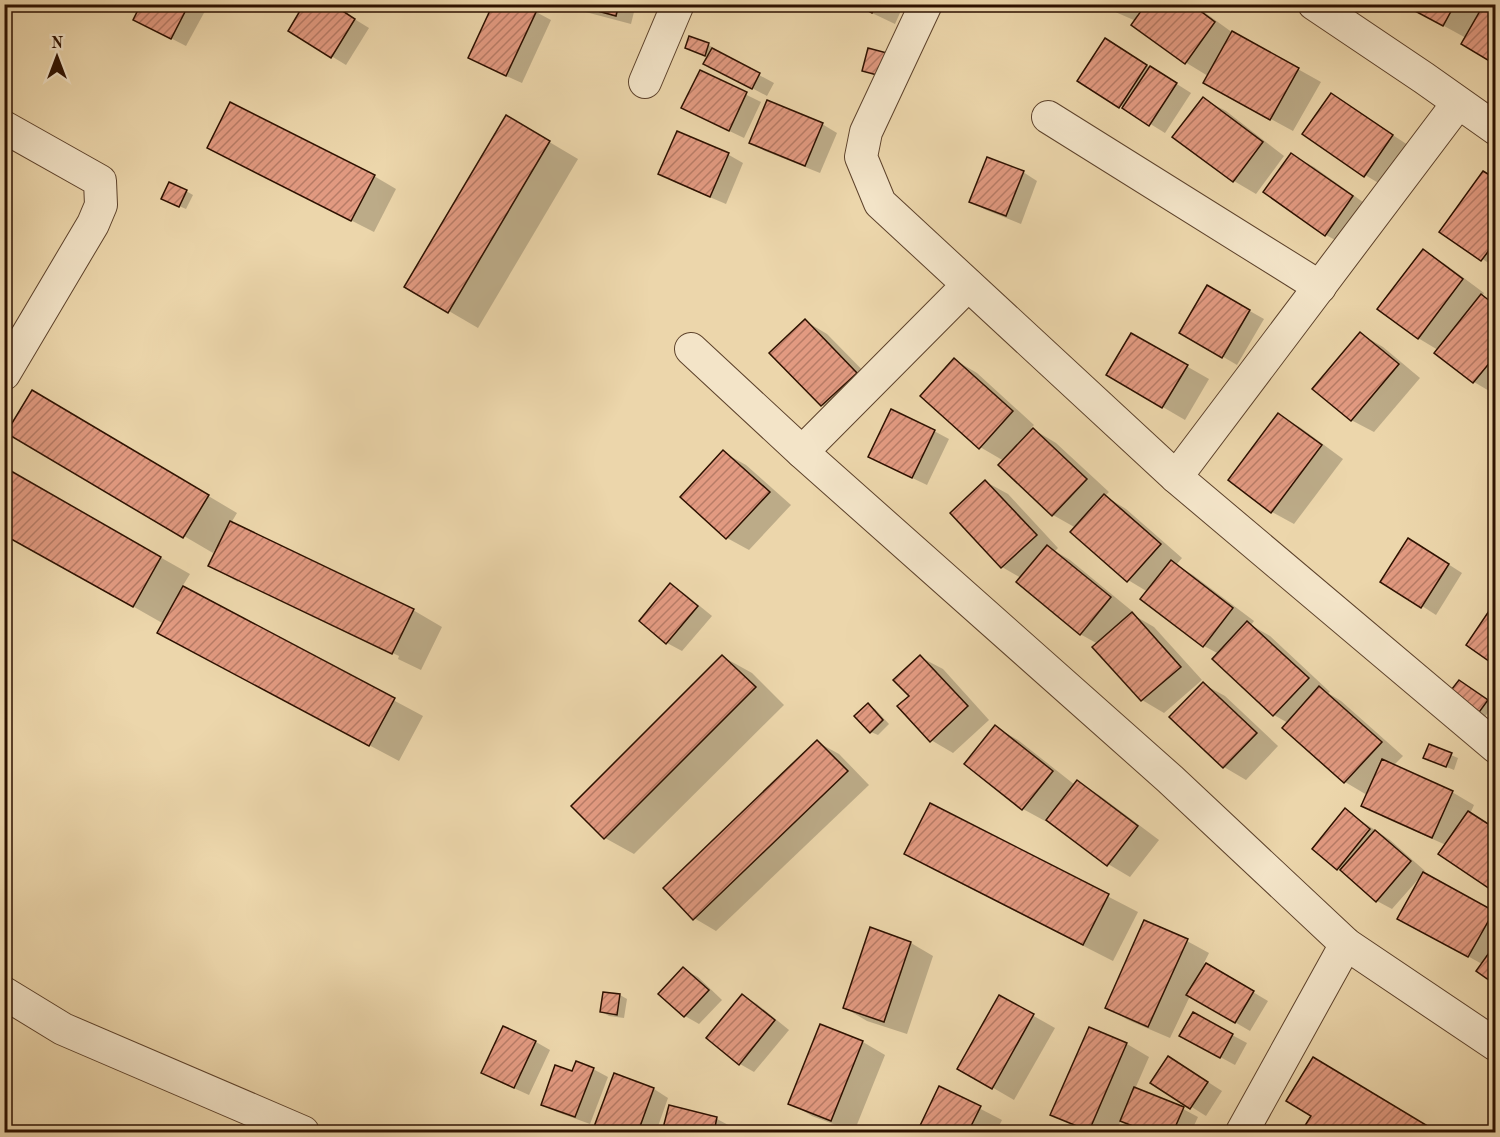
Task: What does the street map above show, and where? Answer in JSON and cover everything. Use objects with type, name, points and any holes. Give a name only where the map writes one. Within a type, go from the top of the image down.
[{"type":"street","points":[[645,82],[678,4]]},
{"type":"street","points":[[926,4],[866,132],[861,157],[880,203],[1176,477],[1496,747]]},
{"type":"street","points":[[1314,4],[1496,129]]},
{"type":"street","points":[[1176,477],[1458,103]]},
{"type":"street","points":[[1048,117],[1320,287]]},
{"type":"street","points":[[4,127],[100,181],[101,205],[93,224],[4,374]]},
{"type":"street","points":[[802,452],[968,285]]},
{"type":"street","points":[[691,349],[802,452],[1170,779],[1346,944],[1496,1045]]},
{"type":"street","points":[[1242,1132],[1346,944]]},
{"type":"street","points":[[4,993],[63,1029],[303,1132]]},
{"type":"building","points":[[141,4],[189,4],[171,39],[133,20]]},
{"type":"building","points":[[304,4],[332,4],[355,19],[331,58],[288,31]]},
{"type":"building","points":[[493,4],[525,4],[537,10],[506,76],[468,58]]},
{"type":"building","points":[[572,4],[619,4],[616,16]]},
{"type":"building","points":[[855,4],[876,4],[872,13]]},
{"type":"building","points":[[1146,4],[1191,4],[1215,22],[1185,64],[1131,25]]},
{"type":"building","points":[[1402,4],[1455,4],[1443,26]]},
{"type":"building","points":[[1484,4],[1496,4],[1496,65],[1461,44]]},
{"type":"building","points":[[1232,31],[1299,68],[1270,120],[1203,83]]},
{"type":"building","points":[[689,36],[709,43],[705,56],[685,48]]},
{"type":"building","points":[[1105,38],[1147,65],[1119,108],[1077,81]]},
{"type":"building","points":[[712,48],[760,73],[752,89],[703,64]]},
{"type":"building","points":[[868,48],[887,53],[881,76],[862,71]]},
{"type":"building","points":[[1150,66],[1177,83],[1149,126],[1122,108]]},
{"type":"building","points":[[700,70],[747,92],[729,131],[681,108]]},
{"type":"building","points":[[1331,93],[1393,135],[1364,177],[1302,134]]},
{"type":"building","points":[[1203,97],[1263,142],[1233,182],[1172,137]]},
{"type":"building","points":[[767,100],[823,123],[805,166],[749,143]]},
{"type":"building","points":[[230,102],[375,175],[351,221],[207,148]]},
{"type":"building","points":[[506,115],[550,141],[448,313],[404,287]]},
{"type":"building","points":[[677,131],[729,153],[710,197],[658,174]]},
{"type":"building","points":[[1291,153],[1353,196],[1325,236],[1263,192]]},
{"type":"building","points":[[987,157],[1024,171],[1006,216],[969,202]]},
{"type":"building","points":[[1483,171],[1496,179],[1496,241],[1481,261],[1439,232]]},
{"type":"building","points":[[169,182],[187,190],[179,207],[161,199]]},
{"type":"building","points":[[1423,249],[1463,279],[1418,339],[1377,309]]},
{"type":"building","points":[[1207,285],[1250,310],[1222,358],[1179,333]]},
{"type":"building","points":[[1481,294],[1496,306],[1496,355],[1473,383],[1434,353]]},
{"type":"building","points":[[805,319],[857,373],[821,406],[769,353]]},
{"type":"building","points":[[1360,332],[1399,364],[1351,421],[1312,389]]},
{"type":"building","points":[[1131,333],[1188,365],[1162,408],[1106,375]]},
{"type":"building","points":[[954,358],[1013,411],[979,449],[920,396]]},
{"type":"building","points":[[32,390],[209,495],[183,538],[6,433]]},
{"type":"building","points":[[891,409],[935,430],[912,478],[868,457]]},
{"type":"building","points":[[1278,413],[1322,445],[1271,513],[1228,480]]},
{"type":"building","points":[[1033,428],[1087,479],[1052,516],[998,465]]},
{"type":"building","points":[[723,450],[770,492],[726,539],[680,497]]},
{"type":"building","points":[[4,467],[161,557],[133,607],[4,535]]},
{"type":"building","points":[[985,480],[1037,535],[1001,568],[950,513]]},
{"type":"building","points":[[1104,494],[1161,544],[1127,582],[1070,532]]},
{"type":"building","points":[[230,521],[414,609],[392,654],[208,566]]},
{"type":"building","points":[[1408,538],[1449,564],[1421,608],[1380,582]]},
{"type":"building","points":[[1047,545],[1111,597],[1080,635],[1016,582]]},
{"type":"building","points":[[1171,560],[1233,608],[1203,647],[1140,599]]},
{"type":"building","points":[[670,583],[698,606],[666,644],[639,621]]},
{"type":"building","points":[[183,586],[395,698],[369,746],[157,633]]},
{"type":"building","points":[[1493,605],[1496,607],[1496,666],[1466,645]]},
{"type":"building","points":[[1132,612],[1181,667],[1141,701],[1092,647]]},
{"type":"building","points":[[1247,621],[1309,678],[1273,716],[1212,659]]},
{"type":"building","points":[[722,655],[756,687],[604,839],[571,806]]},
{"type":"building","points":[[920,655],[968,706],[930,742],[897,706],[909,696],[893,680]]},
{"type":"building","points":[[1459,680],[1488,700],[1477,715],[1448,694]]},
{"type":"building","points":[[1203,682],[1257,733],[1223,768],[1169,717]]},
{"type":"building","points":[[1319,686],[1382,742],[1344,783],[1282,728]]},
{"type":"building","points":[[868,703],[883,720],[870,733],[854,716]]},
{"type":"building","points":[[995,725],[1053,771],[1022,810],[964,764]]},
{"type":"building","points":[[817,740],[848,771],[693,920],[663,888]]},
{"type":"building","points":[[1429,744],[1452,753],[1446,767],[1423,758]]},
{"type":"building","points":[[1382,759],[1453,791],[1432,838],[1361,806]]},
{"type":"building","points":[[1077,780],[1138,826],[1107,866],[1046,820]]},
{"type":"building","points":[[930,803],[1109,894],[1083,945],[904,854]]},
{"type":"building","points":[[1345,808],[1370,829],[1337,870],[1312,849]]},
{"type":"building","points":[[1468,811],[1496,829],[1496,893],[1438,854]]},
{"type":"building","points":[[1375,830],[1411,861],[1376,902],[1340,870]]},
{"type":"building","points":[[1423,872],[1494,911],[1468,957],[1397,919]]},
{"type":"building","points":[[1144,920],[1188,939],[1148,1027],[1105,1008]]},
{"type":"building","points":[[870,927],[911,942],[884,1022],[843,1008]]},
{"type":"building","points":[[1496,943],[1496,985],[1476,971]]},
{"type":"building","points":[[1206,963],[1254,991],[1235,1023],[1186,995]]},
{"type":"building","points":[[683,967],[709,990],[684,1017],[658,994]]},
{"type":"building","points":[[603,992],[620,994],[617,1015],[600,1012]]},
{"type":"building","points":[[742,994],[775,1020],[739,1065],[706,1038]]},
{"type":"building","points":[[999,995],[1034,1014],[992,1089],[957,1069]]},
{"type":"building","points":[[1193,1012],[1233,1034],[1220,1058],[1179,1036]]},
{"type":"building","points":[[820,1024],[863,1041],[831,1121],[788,1104]]},
{"type":"building","points":[[503,1026],[536,1041],[514,1088],[481,1073]]},
{"type":"building","points":[[1089,1027],[1127,1043],[1089,1131],[1050,1115]]},
{"type":"building","points":[[1168,1056],[1208,1082],[1190,1109],[1150,1083]]},
{"type":"building","points":[[1313,1057],[1426,1125],[1422,1132],[1301,1132],[1311,1116],[1286,1101]]},
{"type":"building","points":[[576,1061],[594,1068],[575,1117],[541,1105],[555,1065],[572,1071]]},
{"type":"building","points":[[614,1073],[654,1088],[638,1132],[592,1132]]},
{"type":"building","points":[[939,1086],[981,1106],[968,1132],[917,1132]]},
{"type":"building","points":[[1134,1087],[1184,1107],[1173,1132],[1148,1132],[1120,1121]]},
{"type":"building","points":[[669,1105],[717,1117],[714,1132],[662,1132]]}]
